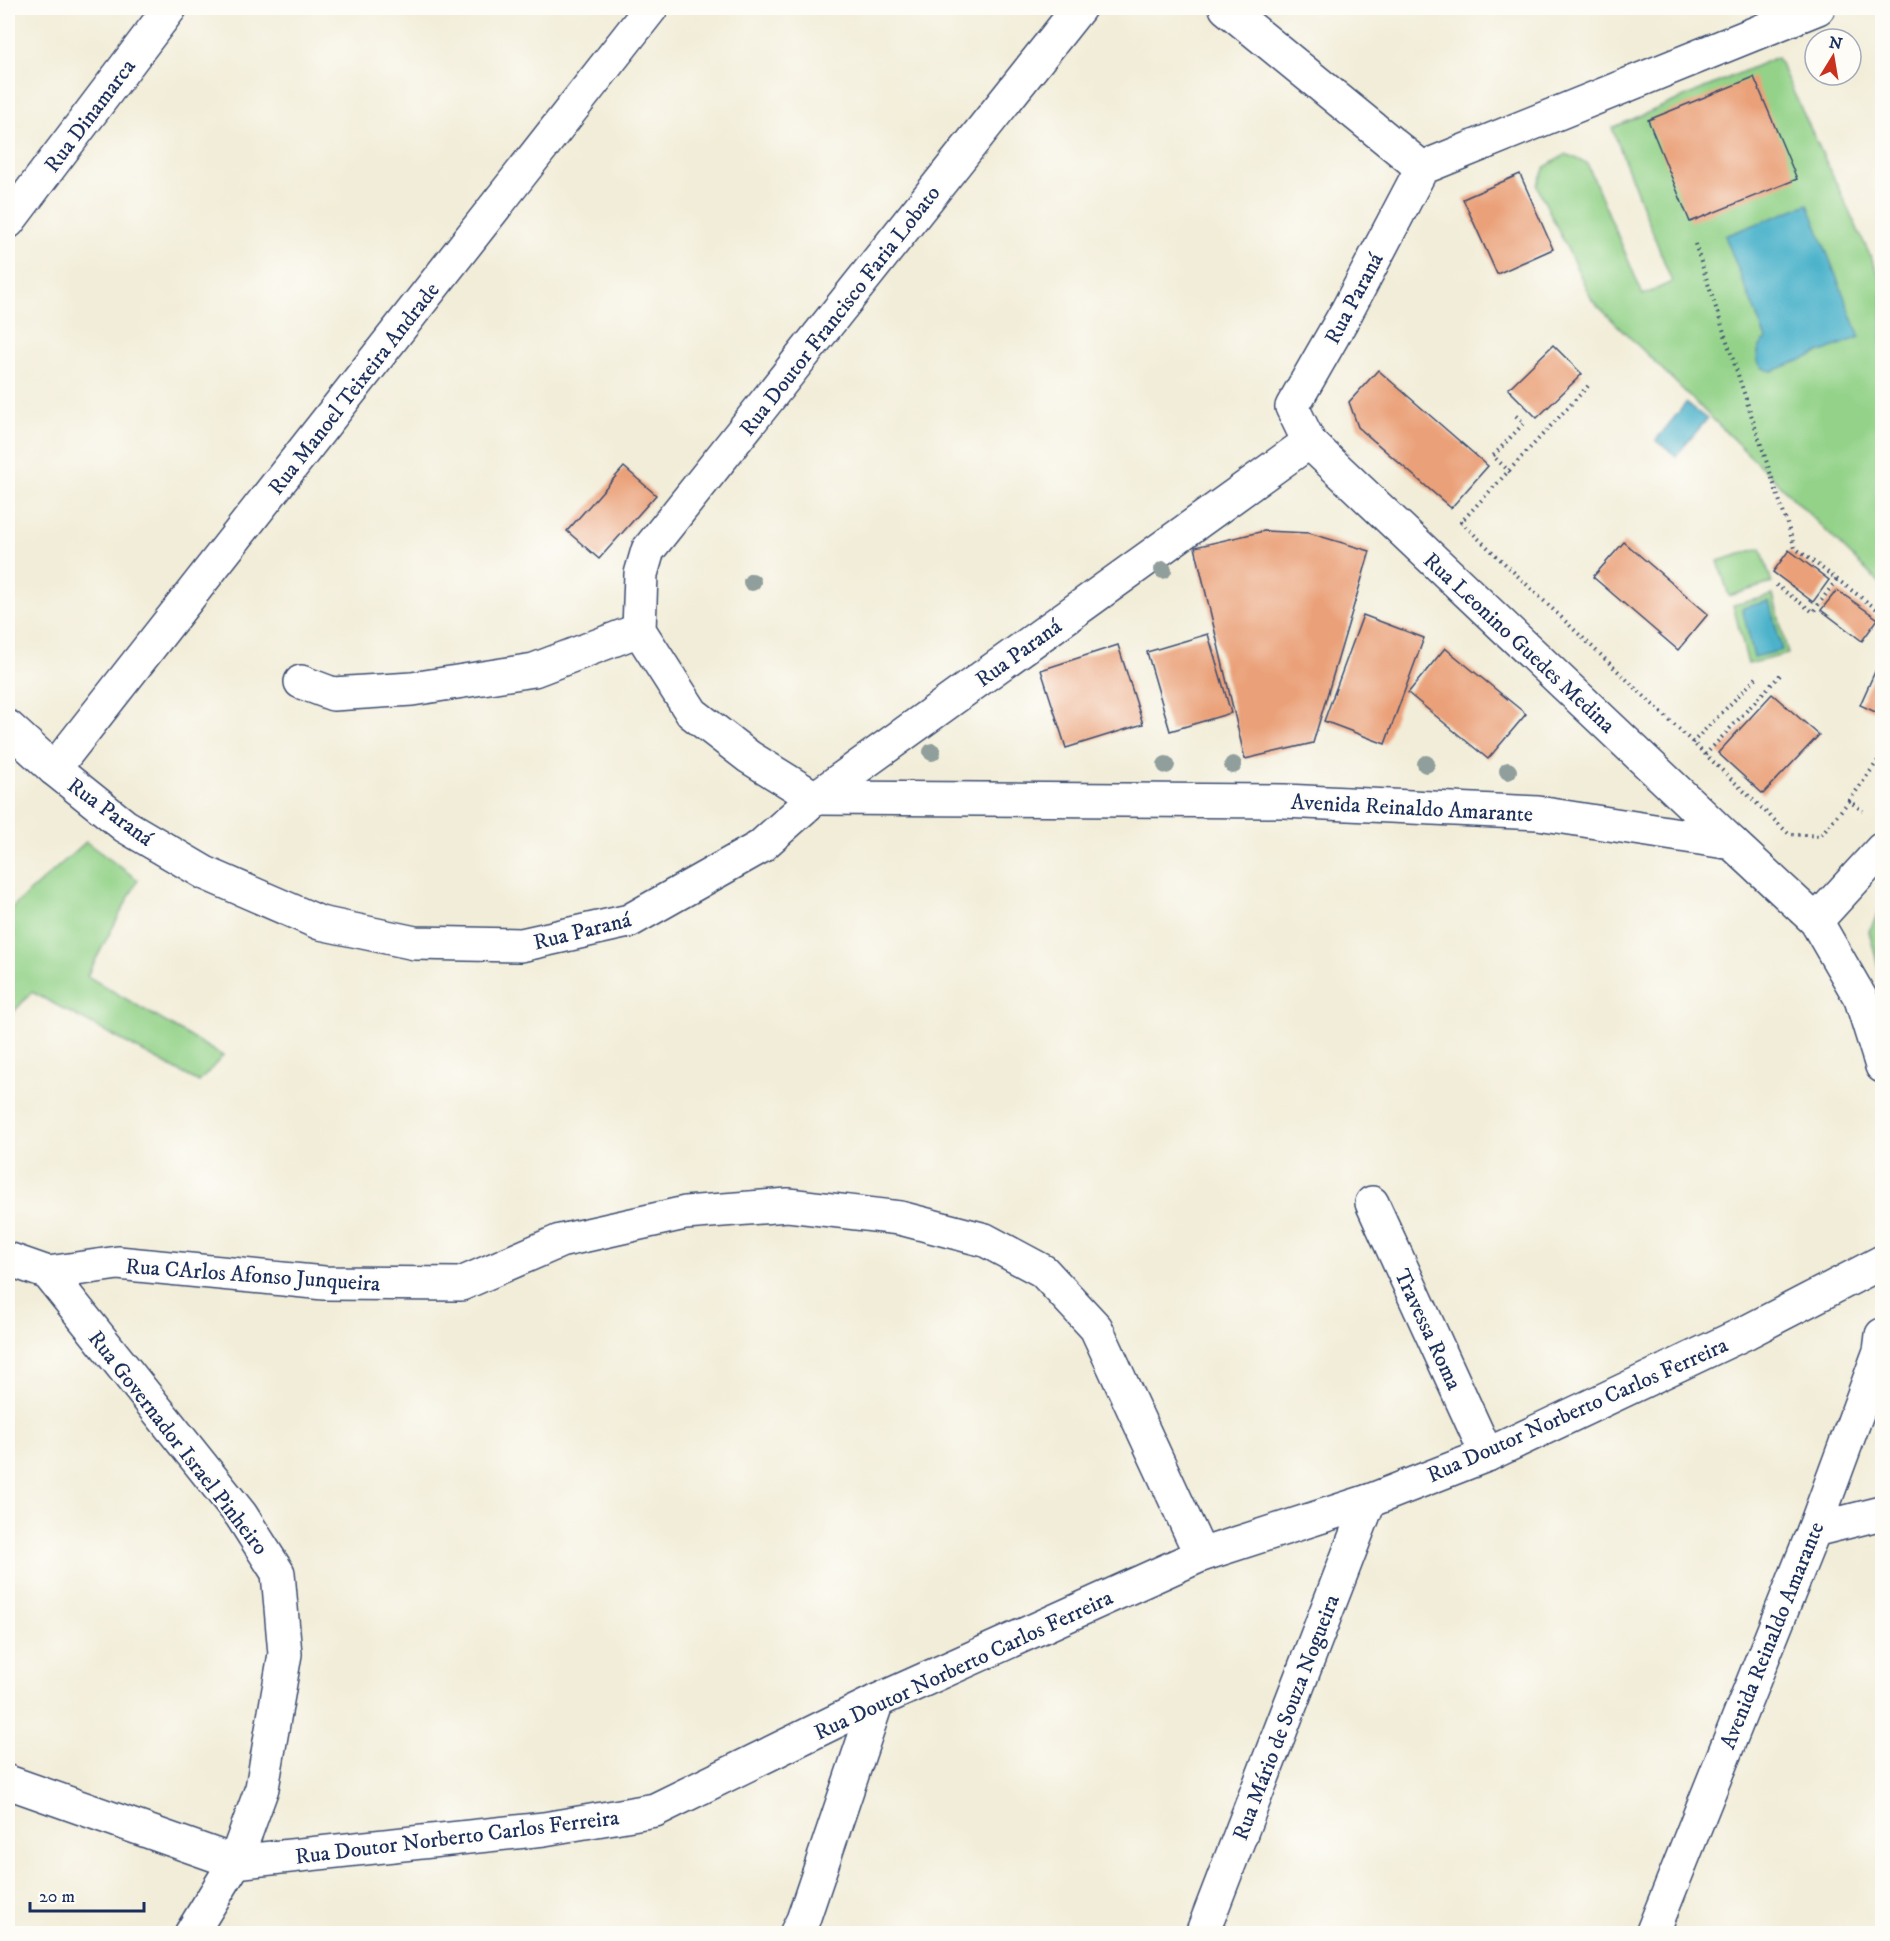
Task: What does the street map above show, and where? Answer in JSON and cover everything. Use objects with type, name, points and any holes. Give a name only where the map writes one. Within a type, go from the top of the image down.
[{"type":"street","name":"Rua Dinamarca","points":[[8,222],[170,8]]},
{"type":"street","name":"Rua Manoel Teixeira Andrade","points":[[54,769],[651,8]]},
{"type":"street","name":"Rua Doutor Francisco Faria Lobato","points":[[639,630],[641,574],[648,550],[1079,8]]},
{"type":"street","points":[[1226,8],[1422,168],[1818,8]]},
{"type":"street","name":"Rua Paraná","points":[[54,769],[125,826],[205,873],[320,923],[415,943],[521,945],[630,921],[760,847],[815,798],[1309,442],[1292,407],[1347,311],[1422,168]]},
{"type":"street","name":"Rua Leonino Guedes Medina","points":[[1309,442],[1732,843]]},
{"type":"street","points":[[301,682],[333,694],[412,688],[523,672],[534,670],[639,630],[692,713],[749,757],[815,798]]},
{"type":"street","points":[[8,727],[54,769]]},
{"type":"street","name":"Avenida Reinaldo Amarante","points":[[815,798],[1342,803],[1538,813],[1732,843]]},
{"type":"street","points":[[1732,843],[1816,921],[1861,999],[1882,1066]]},
{"type":"street","points":[[1816,921],[1882,849]]},
{"type":"street","name":"Travessa Roma","points":[[1372,1203],[1487,1455]]},
{"type":"street","name":"Rua CArlos Afonso Junqueira","points":[[48,1273],[118,1263],[324,1283],[461,1284],[560,1241],[685,1213],[788,1205],[900,1218],[985,1240],[1043,1271],[1095,1328],[1201,1555]]},
{"type":"street","points":[[8,1259],[48,1273]]},
{"type":"street","name":"Rua Doutor Norberto Carlos Ferreira","points":[[8,1782],[235,1862],[544,1829],[655,1810],[877,1701],[1201,1555],[1369,1501],[1487,1455],[1745,1333],[1882,1262]]},
{"type":"street","name":"Rua Governador Israel Pinheiro","points":[[48,1273],[241,1515],[278,1573],[285,1654],[262,1788],[235,1862],[191,1934]]},
{"type":"street","name":"Avenida Reinaldo Amarante","points":[[1652,1934],[1814,1530],[1880,1351],[1882,1335]]},
{"type":"street","name":"Rua Mário de Souza Nogueira","points":[[1202,1934],[1369,1501]]},
{"type":"street","points":[[1814,1530],[1882,1513]]},
{"type":"street","points":[[796,1934],[803,1920],[877,1701]]},
{"type":"path","points":[[1695,244],[1795,548],[1882,612]]},
{"type":"path","points":[[1588,386],[1461,522],[1789,834],[1820,836],[1882,755]]},
{"type":"path","points":[[1510,472],[1493,456],[1524,423],[1515,415]]},
{"type":"path","points":[[1776,585],[1813,612],[1837,579]]},
{"type":"path","points":[[1705,755],[1783,672]]},
{"type":"path","points":[[1692,743],[1757,677]]},
{"type":"path","points":[[1849,801],[1863,811]]},
{"type":"green space","points":[[1777,57],[1882,281],[1882,586],[1592,300],[1537,186],[1545,167],[1566,154],[1587,163],[1643,295],[1672,282],[1612,128]]},
{"type":"green space","points":[[1761,548],[1772,583],[1729,596],[1718,561]]},
{"type":"green space","points":[[1773,595],[1788,654],[1748,664],[1733,605]]},
{"type":"green space","points":[[86,842],[138,880],[87,976],[223,1056],[199,1082],[32,992],[8,1018],[8,911]]},
{"type":"green space","points":[[1882,906],[1882,981],[1869,931]]},
{"type":"water","points":[[1808,204],[1860,337],[1773,371],[1766,370],[1759,363],[1758,354],[1766,339],[1725,236]]},
{"type":"water","points":[[1686,403],[1707,419],[1676,456],[1656,440]]},
{"type":"water","points":[[1769,601],[1782,650],[1754,657],[1742,608]]},
{"type":"building","points":[[1754,77],[1797,179],[1690,222],[1648,120]]},
{"type":"building","points":[[1520,174],[1553,249],[1497,274],[1463,199]]},
{"type":"building","points":[[1553,345],[1582,374],[1537,418],[1508,389]]},
{"type":"building","points":[[1378,370],[1488,466],[1451,508],[1358,427],[1349,402]]},
{"type":"building","points":[[624,467],[656,495],[599,559],[567,531]]},
{"type":"building","points":[[1264,531],[1309,533],[1370,551],[1313,743],[1245,759],[1195,547]]},
{"type":"building","points":[[1624,542],[1708,614],[1678,650],[1593,577]]},
{"type":"building","points":[[1789,550],[1829,580],[1813,602],[1773,572]]},
{"type":"building","points":[[1837,590],[1878,619],[1862,641],[1821,610]]},
{"type":"building","points":[[1363,615],[1424,638],[1385,744],[1324,721]]},
{"type":"building","points":[[1208,634],[1231,713],[1170,731],[1147,652]]},
{"type":"building","points":[[1118,645],[1143,724],[1066,748],[1041,670]]},
{"type":"building","points":[[1445,648],[1526,714],[1488,759],[1408,693]]},
{"type":"building","points":[[1882,656],[1882,715],[1860,705]]},
{"type":"building","points":[[1772,694],[1819,735],[1763,794],[1718,753]]}]
